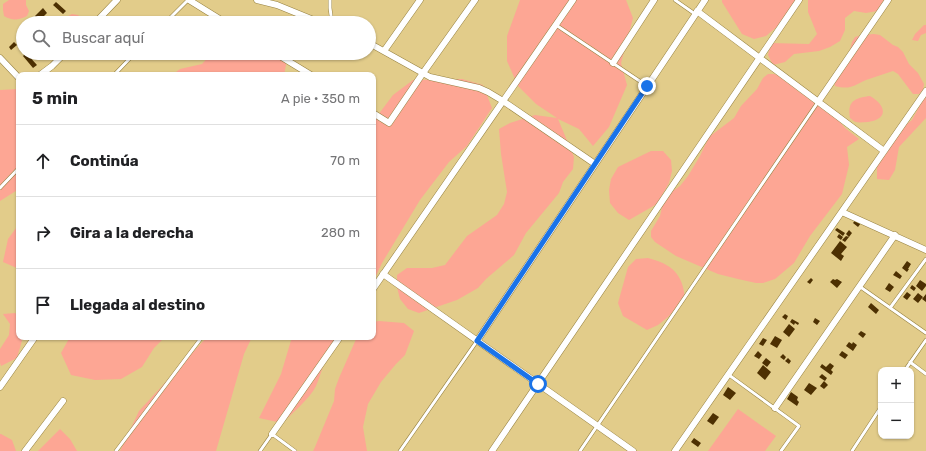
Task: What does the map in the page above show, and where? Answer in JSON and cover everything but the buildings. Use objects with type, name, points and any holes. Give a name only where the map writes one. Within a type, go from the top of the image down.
[{"type":"street","points":[[102,16],[117,0]]},
{"type":"street","points":[[188,0],[214,16]]},
{"type":"street","points":[[260,0],[304,16]]},
{"type":"street","points":[[384,51],[420,0]]},
{"type":"street","points":[[376,115],[389,123],[475,0]]},
{"type":"street","points":[[376,284],[573,0]]},
{"type":"street","points":[[613,63],[653,0]]},
{"type":"street","points":[[477,341],[705,0]]},
{"type":"street","points":[[492,451],[799,0]]},
{"type":"street","points":[[818,102],[888,0]]},
{"type":"street","points":[[696,13],[760,58],[884,151]]},
{"type":"street","points":[[376,46],[430,77],[479,88],[488,92],[595,164]]},
{"type":"street","points":[[0,58],[16,75]]},
{"type":"street","points":[[44,72],[58,60]]},
{"type":"street","points":[[286,60],[306,72]]},
{"type":"street","points":[[675,451],[926,90]]},
{"type":"street","points":[[842,212],[926,250]]},
{"type":"street","points":[[775,408],[895,235]]},
{"type":"street","points":[[383,274],[633,451]]},
{"type":"street","points":[[0,387],[33,340]]},
{"type":"street","points":[[272,434],[338,340]]},
{"type":"street","points":[[26,451],[63,401]]},
{"type":"lane","points":[[172,16],[188,0]]},
{"type":"lane","points":[[330,0],[331,16]]},
{"type":"lane","points":[[675,0],[696,13]]},
{"type":"lane","points":[[556,25],[647,86]]},
{"type":"lane","points":[[117,72],[129,60]]},
{"type":"lane","points":[[580,451],[818,102]]},
{"type":"lane","points":[[0,188],[16,171]]},
{"type":"lane","points":[[890,308],[926,259]]},
{"type":"lane","points":[[860,286],[926,333]]},
{"type":"lane","points":[[116,451],[200,340]]},
{"type":"lane","points":[[907,367],[926,340]]},
{"type":"lane","points":[[400,451],[477,341]]},
{"type":"lane","points":[[910,362],[926,374]]},
{"type":"lane","points":[[728,374],[799,426],[781,451]]},
{"type":"lane","points":[[852,451],[878,412]]},
{"type":"lane","points":[[260,451],[272,434],[295,451]]},
{"type":"shaded area","points":[[9,0],[26,0],[26,5],[29,11],[27,16],[16,16],[16,19],[10,19],[4,16],[3,4]]},
{"type":"shaded area","points":[[520,0],[626,0],[633,18],[621,63],[627,85],[609,127],[593,146],[579,129],[558,119],[574,157],[573,169],[563,182],[559,193],[526,233],[514,255],[486,279],[478,288],[457,300],[419,313],[408,309],[400,299],[397,287],[397,275],[407,268],[432,268],[445,265],[467,236],[497,215],[504,204],[507,192],[499,129],[510,123],[535,115],[557,118],[536,104],[518,86],[507,61],[507,36]]},
{"type":"shaded area","points":[[722,0],[796,0],[785,20],[766,36],[754,39],[742,34]]},
{"type":"shaded area","points":[[808,0],[884,0],[877,11],[866,13],[854,11],[845,18],[845,30],[840,41],[830,47],[819,51],[794,54],[785,62],[773,65],[768,55],[771,43],[809,44],[817,34],[808,12]]},
{"type":"shaded area","points":[[72,14],[79,16],[68,16]]},
{"type":"shaded area","points":[[924,25],[926,25],[926,33],[921,35],[918,41],[912,40],[915,34]]},
{"type":"shaded area","points":[[874,34],[880,35],[903,52],[909,64],[918,73],[924,84],[923,90],[919,94],[913,94],[898,74],[893,71],[866,80],[851,87],[844,88],[835,86],[834,80],[838,68],[849,53],[855,37]]},
{"type":"shaded area","points":[[206,60],[287,60],[285,72],[176,72],[180,69],[202,64]]},
{"type":"shaded area","points":[[768,74],[774,74],[785,78],[798,91],[829,109],[845,128],[859,139],[847,147],[849,165],[842,194],[810,236],[794,263],[775,279],[763,283],[756,283],[718,274],[676,256],[655,242],[651,237],[651,231],[660,216],[663,203],[670,193],[680,186],[688,176],[709,137],[734,118],[741,106],[757,89],[763,78]]},
{"type":"shaded area","points":[[462,79],[483,85],[492,108],[467,146],[449,162],[420,200],[376,276],[376,116],[393,95],[413,80]]},
{"type":"shaded area","points":[[16,89],[16,191],[0,201],[0,90]]},
{"type":"shaded area","points":[[926,94],[926,118],[899,147],[895,170],[889,180],[877,179],[877,167],[892,135],[912,120]]},
{"type":"shaded area","points":[[870,96],[882,107],[882,115],[875,120],[868,122],[854,122],[850,118],[849,112],[851,104],[856,99]]},
{"type":"shaded area","points":[[651,151],[663,151],[671,160],[672,171],[669,183],[657,204],[629,220],[618,213],[610,203],[609,190],[611,179],[618,167]]},
{"type":"shaded area","points":[[16,228],[16,268],[3,262],[8,239]]},
{"type":"shaded area","points":[[648,258],[663,263],[674,271],[682,282],[685,299],[668,317],[658,325],[647,330],[623,316],[618,303],[628,267],[636,259]]},
{"type":"shaded area","points":[[3,314],[16,314],[16,340],[22,340],[17,358],[1,366],[0,349],[9,335],[10,324]]},
{"type":"shaded area","points":[[376,322],[404,323],[414,331],[405,355],[381,382],[368,404],[363,427],[367,451],[313,451],[334,401],[335,389],[339,378],[356,340],[376,340]]},
{"type":"shaded area","points":[[68,340],[162,340],[154,348],[142,367],[121,379],[95,380],[71,375],[61,353]]},
{"type":"shaded area","points":[[204,340],[251,340],[244,354],[216,451],[120,451],[139,411]]},
{"type":"shaded area","points":[[291,340],[335,340],[327,354],[316,386],[301,405],[282,423],[259,418],[281,374]]},
{"type":"shaded area","points":[[738,409],[776,436],[765,451],[708,451]]},
{"type":"shaded area","points":[[60,429],[70,439],[77,451],[38,451]]},
{"type":"shaded area","points":[[0,434],[12,440],[16,451],[0,451]]},
{"type":"route","points":[[538,384],[477,341],[647,86]]}]
